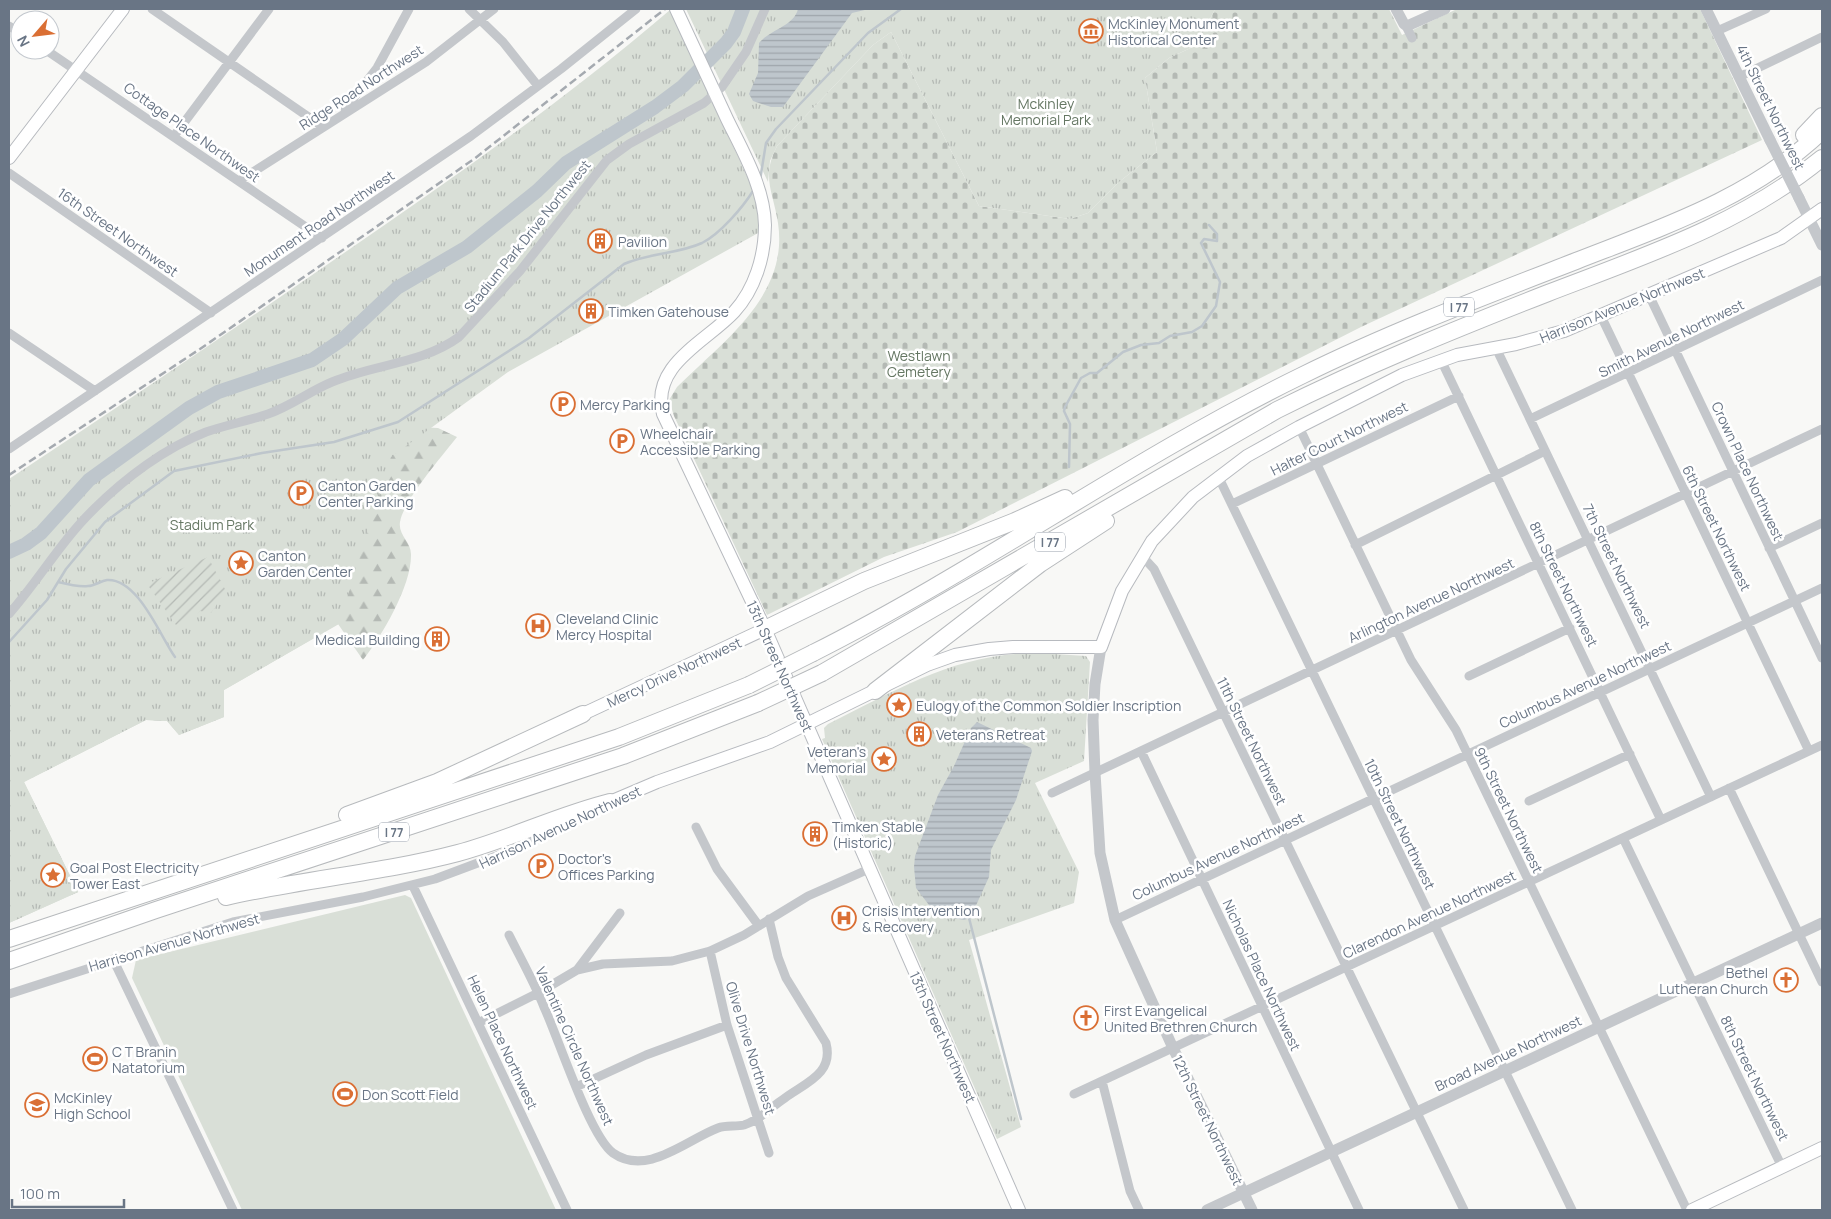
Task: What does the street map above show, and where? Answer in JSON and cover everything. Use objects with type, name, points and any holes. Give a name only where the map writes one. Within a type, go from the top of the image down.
[{"type":"highway","points":[[1714,206],[1783,153],[1822,116]]},
{"type":"highway","name":"I 77","points":[[9,940],[619,736],[749,685],[813,654],[884,615],[1212,424],[1299,377],[1380,339],[1714,206],[1775,170],[1822,131]]},
{"type":"highway","name":"I 77","points":[[9,961],[623,756],[758,702],[822,672],[1277,410],[1337,380],[1417,345],[1656,252],[1751,208],[1788,185],[1822,158]]},
{"type":"highway","points":[[1656,252],[1684,249],[1735,226],[1780,200],[1822,169]]},
{"type":"highway","points":[[874,691],[1056,554],[1222,450],[1277,410]]},
{"type":"highway","points":[[765,629],[864,581],[1051,505],[1175,436],[1212,424]]},
{"type":"highway","points":[[194,877],[272,842],[437,782],[583,714]]},
{"type":"highway","points":[[28,954],[62,950],[212,900],[456,854],[529,831],[587,808],[610,802]]},
{"type":"main road","points":[[9,158],[123,9]]},
{"type":"main road","points":[[676,9],[714,90]]},
{"type":"main road","name":"13th Street Northwest","points":[[714,90],[750,167],[762,198],[765,237],[761,260],[754,281],[734,312],[670,369],[663,385],[661,398],[667,423],[765,629],[1019,1210]]},
{"type":"main road","name":"Harrison Avenue Northwest","points":[[610,802],[657,782],[747,751],[927,665],[971,651],[1013,647],[1101,647],[1119,598],[1152,541],[1181,509],[1218,476],[1298,427],[1382,384],[1442,360],[1550,336],[1601,316],[1772,242],[1822,209]]},
{"type":"main road","name":"Mercy Drive Northwest","points":[[583,714],[765,629]]},
{"type":"main road","points":[[1692,1210],[1822,1148]]},
{"type":"street","points":[[152,9],[323,127]]},
{"type":"street","points":[[174,136],[269,9]]},
{"type":"street","points":[[340,116],[377,68],[409,9]]},
{"type":"street","points":[[469,9],[482,19],[514,54],[538,86]]},
{"type":"street","name":"Ridge Road Northwest","points":[[239,181],[426,62],[494,9]]},
{"type":"street","name":"Monument Road Northwest","points":[[9,449],[471,136],[636,9]]},
{"type":"street","name":"Stadium Park Drive Northwest","points":[[9,614],[56,553],[94,509],[131,477],[174,449],[207,432],[282,408],[334,381],[424,356],[448,346],[459,337],[520,271],[606,160],[629,144],[699,106],[737,69],[765,9]]},
{"type":"street","points":[[1396,9],[1412,38]]},
{"type":"street","points":[[1406,26],[1445,9]]},
{"type":"street","name":"4th Street Northwest","points":[[1706,9],[1810,218],[1822,246]]},
{"type":"street","points":[[1717,31],[1766,9]]},
{"type":"street","points":[[1739,77],[1822,36]]},
{"type":"street","name":"Cottage Place Northwest","points":[[60,59],[322,238]]},
{"type":"street","name":"16th Street Northwest","points":[[9,173],[211,313]]},
{"type":"street","name":"Smith Avenue Northwest","points":[[1530,419],[1822,280]]},
{"type":"street","name":"Crown Place Northwest","points":[[1649,295],[1822,658]]},
{"type":"street","name":"6th Street Northwest","points":[[1601,316],[1809,751]]},
{"type":"street","points":[[9,333],[95,391]]},
{"type":"street","name":"7th Street Northwest","points":[[1496,348],[1711,797]]},
{"type":"street","name":"8th Street Northwest","points":[[1442,360],[1661,820]]},
{"type":"street","name":"Halter Court Northwest","points":[[1232,504],[1459,396]]},
{"type":"street","name":"9th Street Northwest","points":[[1298,427],[1396,632],[1411,660],[1456,730],[1687,1210]]},
{"type":"street","name":"Arlington Avenue Northwest","points":[[1052,794],[1822,429]]},
{"type":"street","points":[[1355,545],[1545,451]]},
{"type":"street","name":"10th Street Northwest","points":[[1218,476],[1572,1210]]},
{"type":"street","points":[[1769,548],[1822,524]]},
{"type":"street","name":"11th Street Northwest","points":[[1142,556],[1154,569],[1464,1210]]},
{"type":"street","name":"Columbus Avenue Northwest","points":[[1115,920],[1822,588]]},
{"type":"street","points":[[1469,676],[1570,628]]},
{"type":"street","name":"12th Street Northwest","points":[[1101,647],[1095,684],[1093,720],[1095,773],[1100,853],[1115,920],[1173,1048],[1252,1210]]},
{"type":"street","name":"Clarendon Avenue Northwest","points":[[1074,1094],[1822,745]]},
{"type":"street","name":"Nicholas Place Northwest","points":[[1141,751],[1359,1210]]},
{"type":"street","points":[[1530,801],[1630,754]]},
{"type":"street","points":[[1730,788],[1822,982]]},
{"type":"street","name":"Harrison Avenue Northwest","points":[[9,994],[233,922],[413,886],[498,857],[610,802]]},
{"type":"street","points":[[696,827],[717,869],[759,926]]},
{"type":"street","name":"8th Street Northwest","points":[[1623,838],[1782,1167]]},
{"type":"street","points":[[478,1023],[538,993],[577,970],[603,964],[672,960],[710,951],[729,944],[808,896],[869,868]]},
{"type":"street","name":"Helen Place Northwest","points":[[413,886],[567,1210]]},
{"type":"street","points":[[577,970],[620,913]]},
{"type":"street","name":"Valentine Circle Northwest","points":[[509,935],[538,993],[576,1087],[605,1146],[618,1156],[634,1162],[656,1158],[720,1128],[741,1125],[758,1118],[785,1097],[814,1080],[825,1066],[828,1054],[823,1036],[783,972],[769,919]]},
{"type":"street","name":"Broad Avenue Northwest","points":[[1207,1210],[1822,923]]},
{"type":"street","name":"Olive Drive Northwest","points":[[710,951],[727,1025],[769,1153]]},
{"type":"street","points":[[113,959],[233,1210]]},
{"type":"street","points":[[576,1087],[646,1055],[727,1025]]},
{"type":"street","points":[[1102,1081],[1130,1191],[1139,1210]]},
{"type":"green space","name":"Mckinley Memorial Park","points":[[686,9],[1215,9],[1197,45],[1169,58],[1145,78],[1157,152],[1119,182],[1088,213],[1070,219],[979,206],[891,32],[873,45],[777,146],[770,161],[768,182]]},
{"type":"green space","name":"Westlawn Cemetery","points":[[1215,9],[1389,9],[1402,35],[1457,9],[1700,9],[1762,140],[1361,327],[957,532],[884,557],[767,615],[674,416],[669,400],[677,387],[749,315],[763,295],[773,273],[779,249],[778,223],[769,176],[772,157],[777,146],[873,45],[891,32],[979,206],[1070,219],[1088,213],[1119,182],[1157,152],[1145,78],[1169,58],[1197,45]]},
{"type":"green space","name":"Stadium Park","points":[[670,10],[759,202],[760,232],[508,372],[391,457],[339,624],[224,690],[224,717],[179,735],[167,721],[146,720],[24,782],[78,892],[9,923],[9,479],[261,310],[469,166],[551,106]]},
{"type":"green space","points":[[418,427],[438,428],[457,437],[424,478],[403,513],[400,527],[411,554],[407,580],[387,624],[363,660],[338,624],[224,690],[224,717],[179,735],[167,721],[146,720],[24,782],[78,892],[9,923],[9,618],[346,504]]},
{"type":"green space","points":[[208,557],[226,591],[211,613],[200,611],[189,620],[176,625],[147,584]]},
{"type":"green space","points":[[1038,653],[1086,656],[1090,662],[1084,761],[1035,783],[1079,872],[1074,903],[969,940],[1021,1127],[997,1139],[822,739],[825,738],[824,728],[828,724],[929,675],[980,659]]},
{"type":"green space","name":"Don Scott Field","points":[[405,895],[411,898],[556,1210],[242,1210],[132,978],[136,960]]},
{"type":"shaded area","points":[[798,9],[869,9],[852,13],[783,107],[771,107],[753,101],[749,94],[758,73],[759,43],[792,20]]},
{"type":"shaded area","points":[[977,722],[1031,748],[1032,751],[1016,800],[991,850],[989,877],[973,912],[973,917],[964,920],[953,918],[932,909],[916,888],[914,867],[915,856],[938,795],[954,766],[971,728]]},
{"type":"waterway","points":[[9,552],[26,544],[41,533],[89,480],[189,408],[218,392],[312,360],[343,339],[397,288],[467,247],[537,191],[566,163],[655,107],[683,86],[726,43],[734,32],[743,9]]},
{"type":"waterway","points":[[760,180],[766,143],[776,129],[868,33],[901,9]]},
{"type":"waterway","points":[[9,642],[47,600],[66,569],[105,522],[174,471],[262,453],[334,442],[398,422],[529,338],[624,264],[693,247],[709,239],[730,220],[753,191]]},
{"type":"waterway","points":[[1069,467],[1070,424],[1064,411],[1081,378],[1090,373],[1097,373],[1123,352],[1141,345],[1159,343],[1170,336],[1192,332],[1202,326],[1216,306],[1220,282],[1201,243],[1204,239],[1217,241],[1217,234],[1209,225]]},
{"type":"waterway","points":[[58,582],[85,586],[107,580],[118,582],[129,588],[147,610],[175,657]]},
{"type":"waterway","points":[[969,918],[1021,1119]]},
{"type":"railway","points":[[9,475],[200,349],[474,159],[665,9]]},
{"type":"place","name":"McKinley Monument Historical Center","points":[[1091,31]]},
{"type":"place","name":"Pavilion","points":[[600,241]]},
{"type":"place","name":"Timken Gatehouse","points":[[591,311]]},
{"type":"place","name":"Mercy Parking","points":[[563,404]]},
{"type":"place","name":"Wheelchair Accessible Parking","points":[[622,441]]},
{"type":"place","name":"Canton Garden Center Parking","points":[[301,493]]},
{"type":"place","name":"Canton Garden Center","points":[[241,563]]},
{"type":"place","name":"Cleveland Clinic Mercy Hospital","points":[[538,626]]},
{"type":"place","name":"Medical Building","points":[[437,639]]},
{"type":"place","name":"Eulogy of the Common Soldier Inscription","points":[[899,705]]},
{"type":"place","name":"Veterans Retreat","points":[[919,734]]},
{"type":"place","name":"Veteran's Memorial","points":[[884,759]]},
{"type":"place","name":"Timken Stable (Historic)","points":[[815,834]]},
{"type":"place","name":"Doctor's Offices Parking","points":[[541,866]]},
{"type":"place","name":"Goal Post Electricity Tower East","points":[[53,875]]},
{"type":"place","name":"Crisis Intervention & Recovery","points":[[844,918]]},
{"type":"place","name":"Bethel Lutheran Church","points":[[1786,980]]},
{"type":"place","name":"First Evangelical United Brethren Church","points":[[1086,1018]]},
{"type":"place","name":"C T Branin Natatorium","points":[[95,1059]]},
{"type":"place","name":"Don Scott Field","points":[[345,1094]]},
{"type":"place","name":"McKinley High School","points":[[37,1105]]}]
